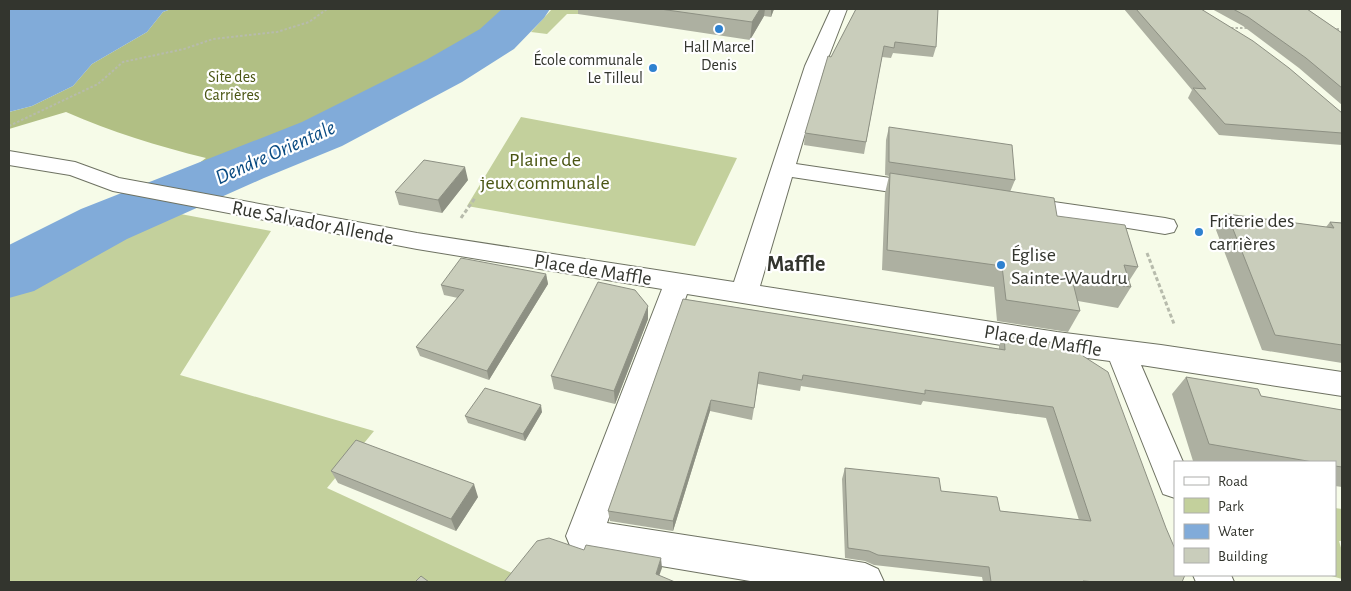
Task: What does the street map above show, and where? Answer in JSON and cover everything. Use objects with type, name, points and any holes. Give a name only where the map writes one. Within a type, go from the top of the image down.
[{"type":"street","points":[[744,293],[815,66],[839,9]]},
{"type":"street","name":"Rue Salvador Allende","points":[[9,158],[75,168],[113,184],[443,246]]},
{"type":"street","points":[[782,169],[949,194]]},
{"type":"street","points":[[998,201],[1165,226]]},
{"type":"street","name":"Place de Maffle","points":[[443,246],[1121,352],[1161,356],[1342,384]]},
{"type":"street","points":[[678,282],[584,536],[865,582]]},
{"type":"street","points":[[1121,352],[1174,481]]},
{"type":"path","points":[[9,126],[98,84],[122,62],[184,50],[213,39],[277,32],[309,22],[327,9]]},
{"type":"path","points":[[1231,28],[1250,28]]},
{"type":"path","points":[[1324,28],[1342,29]]},
{"type":"path","points":[[469,206],[475,198]]},
{"type":"path","points":[[1135,222],[1188,361]]},
{"type":"green space","name":"Site des Carrières","points":[[171,9],[528,9],[497,39],[444,71],[322,134],[209,179],[179,178],[206,158],[135,138],[66,112],[9,129],[9,112],[32,106],[73,86],[92,64],[147,32],[163,12]]},
{"type":"green space","points":[[552,9],[584,9],[578,14],[567,14],[547,34],[531,32]]},
{"type":"green space","name":"Plaine de jeux communale","points":[[521,117],[737,158],[695,246],[467,206]]},
{"type":"green space","points":[[154,209],[271,231],[180,375],[374,431],[327,488],[514,574],[508,582],[9,582],[9,282]]},
{"type":"green space","points":[[1336,508],[1342,509],[1342,541],[1339,541],[1342,551],[1342,579],[1332,576],[1336,576]]},
{"type":"water","points":[[9,9],[171,9],[163,12],[147,32],[92,64],[73,86],[32,106],[9,112]]},
{"type":"building","points":[[660,9],[760,9],[752,22]]},
{"type":"building","points":[[856,9],[938,9],[936,47],[895,42],[894,48],[884,46],[866,142],[805,133],[828,56],[831,57]]},
{"type":"building","points":[[1136,9],[1201,9],[1253,41],[1289,68],[1342,113],[1342,133],[1225,124],[1193,88],[1206,89]]},
{"type":"building","points":[[1233,9],[1307,9],[1342,33],[1342,88],[1306,58],[1248,17]]},
{"type":"building","points":[[889,127],[1012,145],[1015,180],[889,162]]},
{"type":"building","points":[[424,160],[465,167],[438,200],[395,192]]},
{"type":"building","points":[[890,173],[1054,198],[1057,216],[1125,225],[1138,267],[1124,265],[1131,287],[1072,279],[1080,311],[1006,300],[1002,266],[887,250]]},
{"type":"building","points":[[1227,214],[1334,228],[1330,222],[1342,223],[1342,345],[1275,335]]},
{"type":"building","points":[[461,258],[546,274],[487,371],[416,347],[464,290],[441,285]]},
{"type":"building","points":[[598,282],[635,290],[648,306],[614,391],[551,376]]},
{"type":"building","points":[[683,299],[1005,350],[1004,335],[1081,347],[1083,356],[1108,372],[1174,547],[1174,576],[1185,576],[1182,582],[991,582],[989,567],[878,555],[869,551],[848,548],[845,468],[939,478],[941,491],[997,497],[1000,511],[1091,521],[1053,407],[925,390],[925,394],[803,375],[802,380],[759,372],[754,408],[711,400],[673,521],[608,511]]},
{"type":"building","points":[[1186,377],[1258,389],[1261,396],[1342,410],[1342,467],[1336,466],[1336,461],[1307,461],[1209,444]]},
{"type":"building","points":[[485,388],[541,405],[523,434],[465,416]]},
{"type":"building","points":[[356,440],[474,484],[451,519],[331,471]]},
{"type":"building","points":[[549,538],[584,550],[586,545],[661,558],[656,574],[675,582],[504,582],[537,541]]},
{"type":"building","points":[[421,576],[429,582],[415,582]]},
{"type":"waterway","name":"Dendre Orientale","points":[[9,274],[104,224],[322,134],[444,71],[497,39],[528,9]]},
{"type":"place","name":"Hall Marcel Denis","points":[[719,29]]},
{"type":"place","name":"École communale Le Tilleul","points":[[653,68]]},
{"type":"place","name":"Friterie des carrières","points":[[1199,232]]},
{"type":"place","name":"Église Sainte-Waudru","points":[[1001,265]]},
{"type":"district","name":"Maffle","points":[[796,263]]}]
